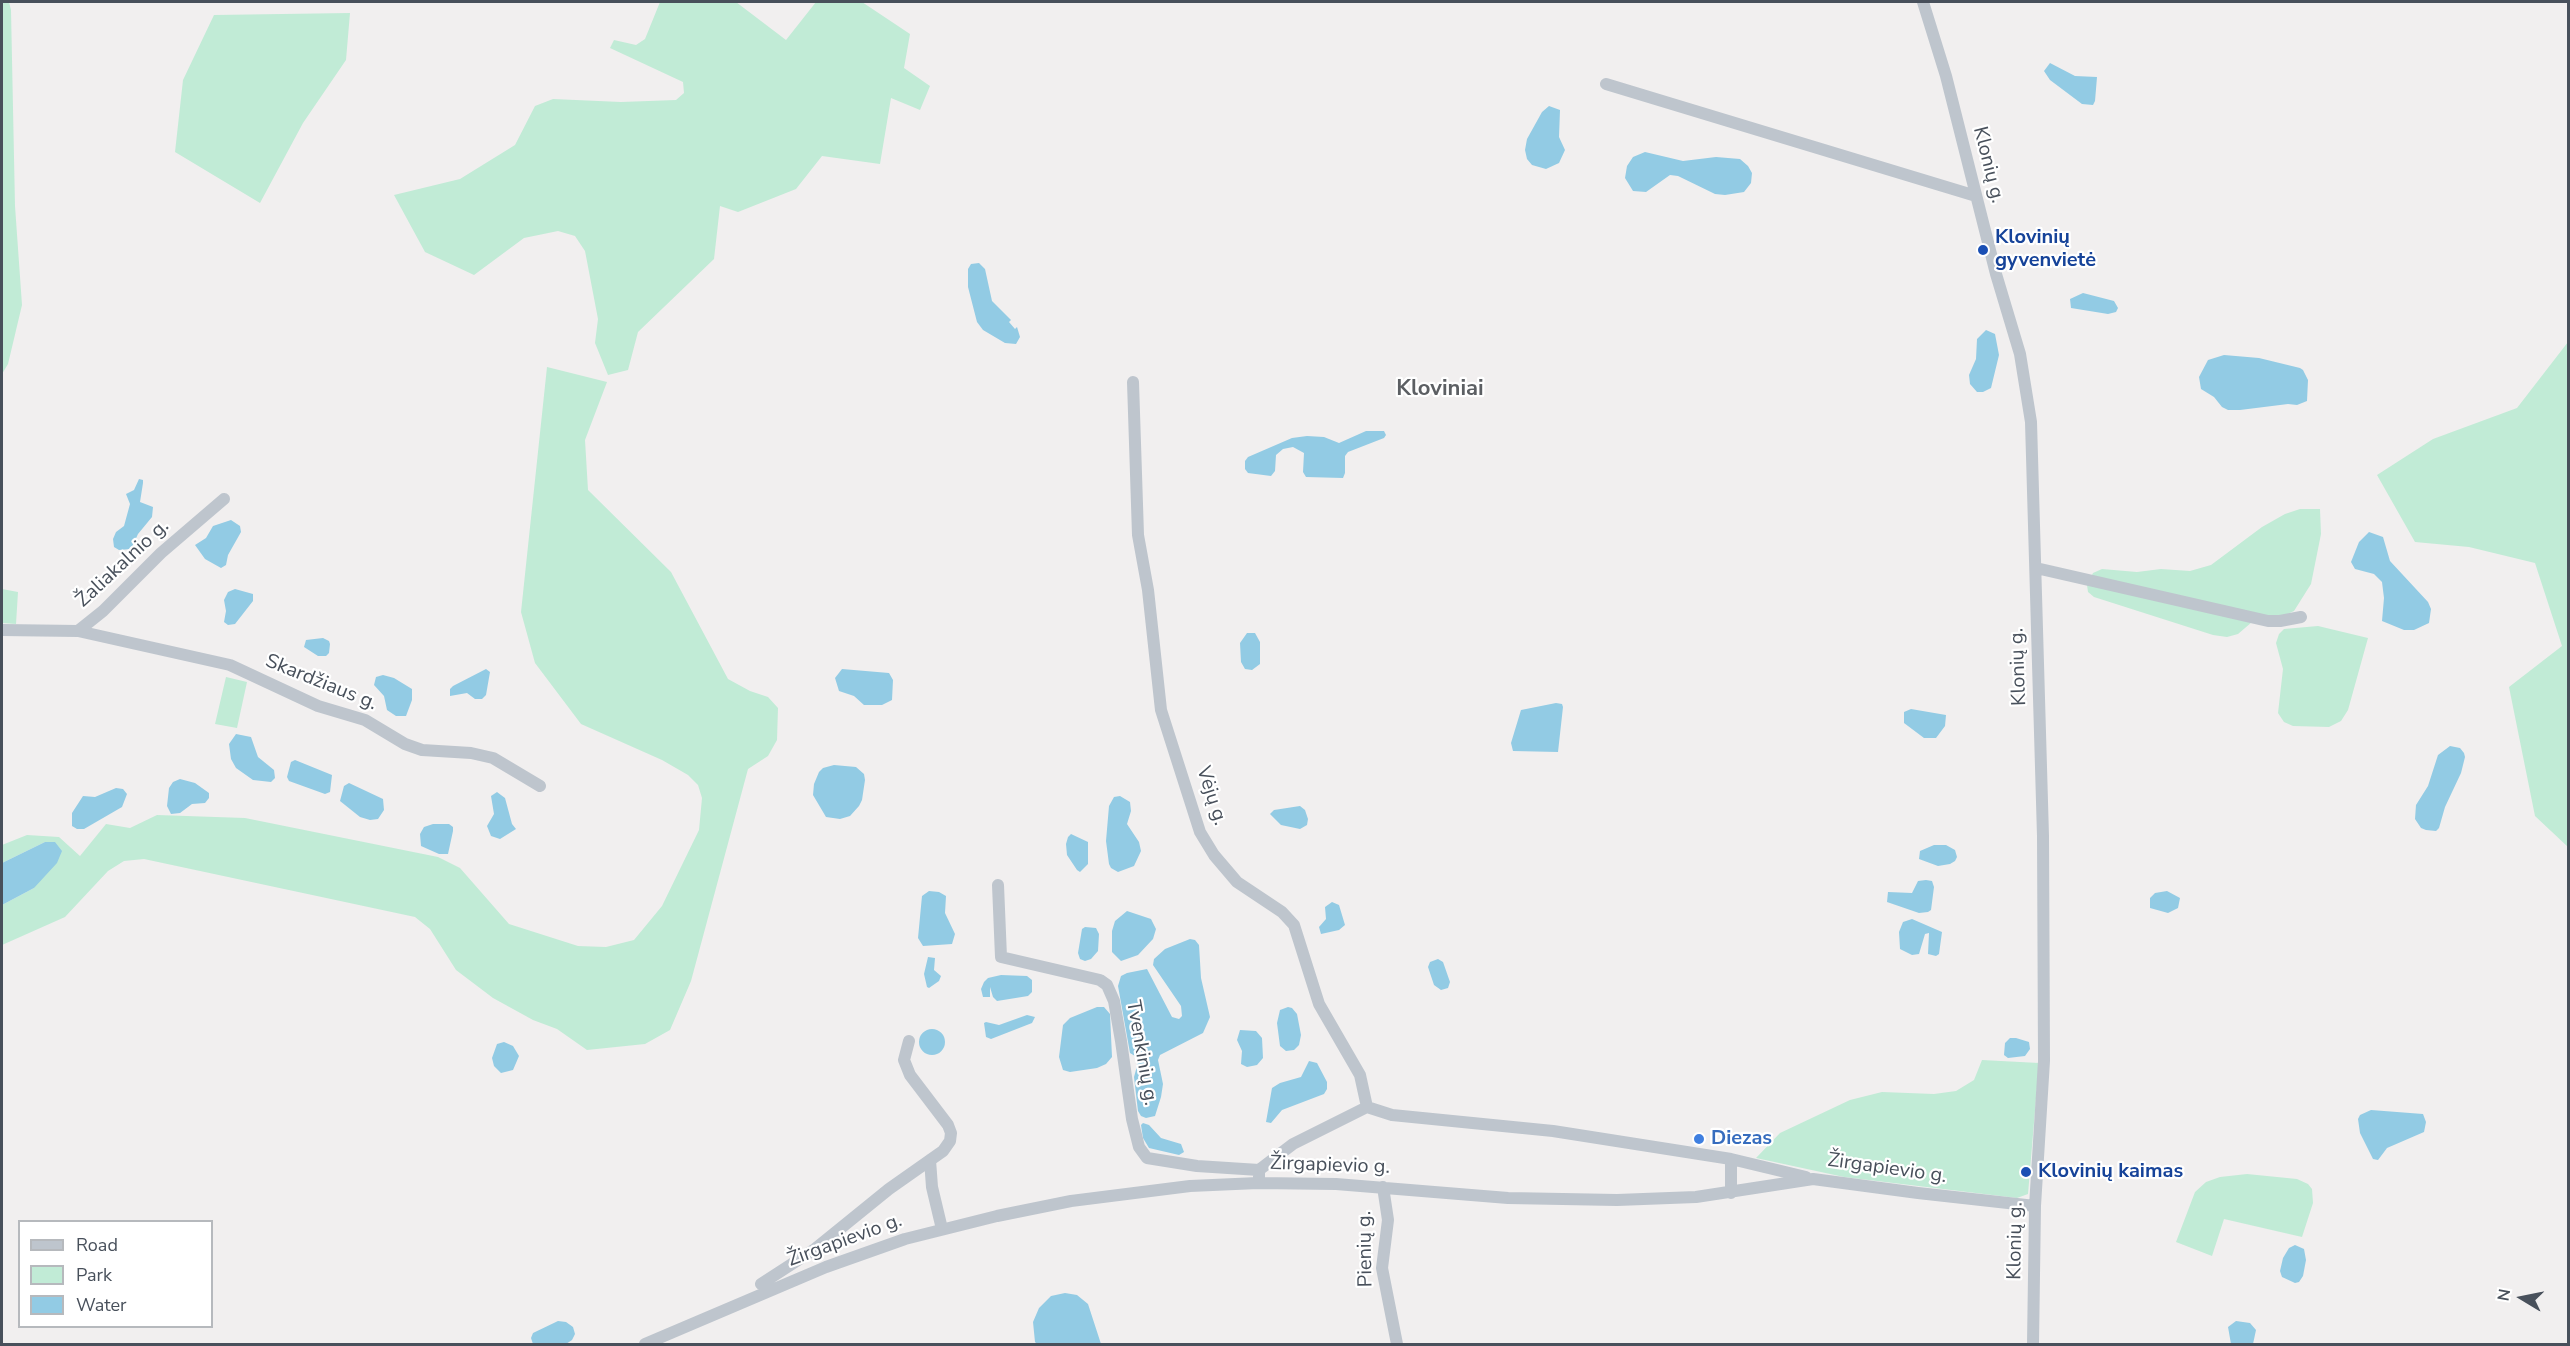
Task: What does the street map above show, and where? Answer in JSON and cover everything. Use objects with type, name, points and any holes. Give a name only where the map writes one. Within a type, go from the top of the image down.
[{"type":"street","name":"Klonių g.","points":[[1923,2],[1946,76],[1976,196],[2020,354],[2031,422],[2043,836],[2044,1061],[2036,1206],[2033,1344]]},
{"type":"street","points":[[1606,84],[1976,196]]},
{"type":"street","name":"Vėjų g.","points":[[1133,382],[1138,535],[1148,590],[1161,710],[1200,832],[1214,855],[1237,882],[1282,912],[1294,925],[1319,1004],[1360,1075],[1367,1107]]},
{"type":"street","name":"Žaliakalnio g.","points":[[2,630],[78,631],[104,611],[161,553],[224,499]]},
{"type":"street","points":[[2036,568],[2268,621],[2301,617]]},
{"type":"street","name":"Skardžiaus g.","points":[[78,631],[230,665],[318,706],[365,720],[405,744],[423,750],[471,753],[493,758],[540,786]]},
{"type":"street","name":"Tvenkinių g.","points":[[998,885],[1001,957],[1100,980],[1107,986],[1113,1001],[1121,1041],[1132,1119],[1139,1147],[1147,1158],[1259,1176]]},
{"type":"street","points":[[761,1284],[815,1249],[943,1151],[950,1141],[951,1133],[948,1125],[910,1075],[904,1060],[909,1041]]},
{"type":"street","points":[[1259,1176],[1293,1143],[1367,1107],[1392,1115],[1553,1131],[1731,1159],[1813,1179]]},
{"type":"street","points":[[1731,1159],[1731,1193]]},
{"type":"street","points":[[930,1160],[932,1187],[942,1229]]},
{"type":"street","name":"Žirgapievio g.","points":[[645,1344],[826,1267],[866,1252],[942,1229],[997,1216],[1110,1195],[1259,1176],[1508,1198],[1555,1199],[1639,1199],[1731,1193],[1813,1179],[2036,1206]]},
{"type":"street","name":"Pienių g.","points":[[1383,1187],[1388,1220],[1382,1268],[1397,1344]]},
{"type":"green space","points":[[2,2],[9,2],[11,10],[15,206],[22,305],[8,364],[2,374]]},
{"type":"green space","points":[[660,2],[736,2],[786,40],[816,2],[862,2],[910,34],[904,68],[930,86],[920,110],[891,98],[880,164],[822,156],[796,189],[738,212],[720,206],[714,259],[638,332],[628,370],[608,375],[595,343],[598,319],[585,251],[575,236],[558,231],[524,238],[474,275],[425,252],[394,195],[460,179],[515,145],[535,106],[553,99],[621,102],[676,100],[684,93],[683,82],[610,48],[614,40],[636,45],[645,39]]},
{"type":"green space","points":[[350,13],[346,60],[303,123],[260,203],[175,152],[183,80],[214,15]]},
{"type":"green space","points":[[2568,342],[2568,847],[2535,816],[2509,687],[2562,646],[2535,563],[2469,547],[2415,542],[2377,475],[2433,439],[2517,408]]},
{"type":"green space","points":[[547,367],[607,382],[585,440],[588,490],[671,572],[728,679],[750,691],[768,697],[778,708],[777,740],[768,756],[748,769],[691,981],[670,1030],[645,1044],[587,1050],[557,1029],[533,1020],[493,998],[456,970],[430,929],[415,917],[144,859],[124,861],[108,871],[65,917],[2,945],[2,905],[34,888],[45,842],[2,863],[2,845],[27,835],[59,837],[80,856],[106,824],[130,828],[157,815],[245,818],[438,857],[460,868],[509,924],[578,946],[606,947],[634,940],[662,906],[699,830],[702,798],[698,785],[688,775],[662,760],[581,724],[535,663],[521,612]]},
{"type":"green space","points":[[2300,509],[2320,509],[2321,534],[2311,584],[2294,611],[2283,616],[2259,616],[2238,634],[2227,637],[2213,635],[2094,597],[2088,592],[2087,585],[2093,573],[2102,569],[2137,572],[2161,569],[2190,571],[2211,565],[2262,527],[2285,514]]},
{"type":"green space","points":[[2,589],[18,592],[16,624],[2,623]]},
{"type":"green space","points":[[2318,626],[2368,638],[2348,710],[2341,721],[2329,727],[2293,726],[2284,722],[2278,713],[2283,669],[2276,643],[2279,634],[2284,629]]},
{"type":"green space","points":[[226,677],[247,682],[237,728],[215,724]]},
{"type":"green space","points":[[1982,1060],[2039,1063],[2028,1194],[2017,1198],[1844,1177],[1756,1158],[1780,1133],[1850,1100],[1882,1092],[1934,1094],[1956,1091],[1974,1080]]},
{"type":"green space","points":[[2247,1174],[2297,1179],[2308,1184],[2312,1189],[2313,1203],[2302,1237],[2224,1219],[2212,1256],[2176,1242],[2195,1192],[2206,1182],[2220,1177]]},
{"type":"water","points":[[2050,63],[2075,76],[2097,77],[2093,105],[2082,104],[2050,80],[2044,71]]},
{"type":"water","points":[[1549,106],[1560,110],[1559,137],[1565,150],[1559,163],[1546,169],[1532,165],[1527,159],[1525,150],[1527,139],[1542,112]]},
{"type":"water","points":[[1645,152],[1683,161],[1716,157],[1740,159],[1752,173],[1751,183],[1744,192],[1725,195],[1715,194],[1678,176],[1670,175],[1646,192],[1633,191],[1625,178],[1627,166],[1633,157]]},
{"type":"water","points":[[979,263],[985,269],[992,301],[1011,320],[1009,322],[1015,329],[1017,327],[1020,337],[1016,344],[1005,343],[983,330],[977,322],[968,287],[968,269],[971,264]]},
{"type":"water","points":[[2083,293],[2114,301],[2118,308],[2116,312],[2108,314],[2071,308],[2070,299]]},
{"type":"water","points":[[1986,330],[1995,334],[1999,355],[1991,388],[1977,392],[1970,384],[1969,375],[1976,359],[1977,339]]},
{"type":"water","points":[[2224,355],[2259,358],[2300,368],[2308,380],[2307,401],[2297,405],[2240,410],[2228,410],[2222,407],[2214,397],[2201,389],[2199,377],[2208,360]]},
{"type":"water","points":[[1366,431],[1384,431],[1386,435],[1384,438],[1348,452],[1345,456],[1343,478],[1306,477],[1303,472],[1304,453],[1293,447],[1283,449],[1276,455],[1275,471],[1271,476],[1248,473],[1245,469],[1245,461],[1248,457],[1292,438],[1324,437],[1339,443]]},
{"type":"water","points":[[139,479],[143,480],[140,502],[153,507],[152,517],[138,534],[131,549],[119,550],[114,547],[113,539],[116,532],[124,526],[130,504],[126,494],[134,490]]},
{"type":"water","points":[[231,520],[240,526],[241,532],[228,555],[226,565],[221,568],[205,559],[195,545],[206,538],[213,526]]},
{"type":"water","points":[[2369,532],[2383,537],[2390,561],[2428,602],[2431,609],[2429,623],[2414,630],[2404,630],[2382,621],[2384,598],[2382,582],[2374,574],[2355,569],[2351,562],[2359,542]]},
{"type":"water","points":[[235,589],[253,594],[253,601],[235,624],[228,625],[224,622],[226,611],[224,600],[228,592]]},
{"type":"water","points":[[1247,633],[1255,633],[1260,642],[1260,664],[1252,670],[1245,669],[1241,662],[1240,643]]},
{"type":"water","points":[[323,638],[330,644],[329,653],[326,656],[318,656],[304,647],[306,640]]},
{"type":"water","points":[[486,669],[490,672],[486,695],[482,699],[475,699],[467,693],[450,696],[450,689],[453,686]]},
{"type":"water","points":[[842,669],[889,673],[893,680],[892,700],[882,705],[864,705],[854,696],[839,691],[835,678]]},
{"type":"water","points":[[383,675],[394,678],[412,689],[412,700],[406,716],[396,716],[387,710],[384,696],[374,685],[376,677]]},
{"type":"water","points":[[1556,703],[1562,704],[1563,707],[1558,752],[1513,751],[1511,743],[1521,710]]},
{"type":"water","points":[[1911,709],[1946,715],[1945,726],[1936,738],[1924,738],[1904,723],[1904,712]]},
{"type":"water","points":[[236,734],[251,737],[258,757],[274,770],[275,778],[271,782],[253,780],[236,768],[231,759],[229,744]]},
{"type":"water","points":[[2450,746],[2460,748],[2464,753],[2461,773],[2445,807],[2439,828],[2436,831],[2426,830],[2421,828],[2415,819],[2416,805],[2428,786],[2438,755]]},
{"type":"water","points":[[295,760],[332,775],[330,792],[325,794],[289,781],[287,777],[291,762]]},
{"type":"water","points":[[834,765],[856,767],[864,774],[865,780],[859,806],[850,816],[840,819],[826,817],[813,795],[814,784],[819,772],[823,768]]},
{"type":"water","points":[[180,779],[195,783],[209,793],[209,798],[205,803],[192,804],[180,813],[171,814],[167,806],[169,788],[173,782]]},
{"type":"water","points":[[349,783],[383,799],[384,810],[378,819],[370,820],[360,817],[340,801],[344,786]]},
{"type":"water","points":[[116,788],[123,789],[127,794],[122,807],[84,829],[72,826],[72,813],[83,796],[95,797]]},
{"type":"water","points":[[497,792],[505,798],[512,824],[516,829],[500,839],[491,836],[487,826],[494,814],[491,796]]},
{"type":"water","points":[[1120,796],[1130,802],[1131,811],[1127,824],[1139,842],[1141,851],[1134,866],[1118,872],[1109,864],[1106,841],[1109,806],[1114,797]]},
{"type":"water","points":[[1300,806],[1305,810],[1308,819],[1307,825],[1300,829],[1281,825],[1270,814],[1274,810]]},
{"type":"water","points":[[433,824],[449,824],[453,827],[453,831],[448,854],[439,854],[421,846],[420,834],[424,827]]},
{"type":"water","points":[[1071,834],[1088,842],[1088,864],[1080,872],[1067,855],[1066,844]]},
{"type":"water","points":[[45,842],[55,842],[62,851],[57,863],[34,888],[2,905],[2,863]]},
{"type":"water","points":[[1934,845],[1946,845],[1955,850],[1957,857],[1955,861],[1938,866],[1919,859],[1920,851]]},
{"type":"water","points":[[1918,881],[1932,881],[1934,887],[1931,910],[1928,912],[1919,913],[1887,902],[1888,892],[1912,893]]},
{"type":"water","points":[[929,891],[939,892],[946,896],[945,913],[955,934],[952,944],[923,946],[918,938],[922,896]]},
{"type":"water","points":[[2167,891],[2180,898],[2178,908],[2168,913],[2150,908],[2150,898],[2155,893]]},
{"type":"water","points":[[1332,902],[1339,905],[1345,925],[1339,930],[1321,934],[1319,927],[1326,919],[1325,907]]},
{"type":"water","points":[[1127,911],[1151,919],[1156,929],[1153,939],[1138,955],[1121,961],[1112,952],[1112,931],[1115,921]]},
{"type":"water","points":[[1912,919],[1942,932],[1939,954],[1936,956],[1928,954],[1929,933],[1925,934],[1919,954],[1912,955],[1900,949],[1899,932],[1903,922]]},
{"type":"water","points":[[1096,928],[1099,934],[1098,951],[1091,959],[1085,961],[1080,959],[1078,953],[1082,929]]},
{"type":"water","points":[[1190,939],[1195,940],[1199,945],[1201,978],[1210,1017],[1203,1033],[1160,1055],[1158,1060],[1163,1084],[1161,1097],[1155,1116],[1146,1118],[1138,1111],[1134,1077],[1142,1048],[1133,1021],[1139,1052],[1135,1056],[1130,1053],[1118,986],[1121,976],[1147,969],[1172,1017],[1179,1019],[1182,1016],[1181,1006],[1153,965],[1154,959],[1165,949]]},
{"type":"water","points":[[928,957],[935,958],[934,970],[941,976],[939,981],[929,988],[924,974]]},
{"type":"water","points":[[1438,959],[1443,962],[1450,982],[1448,988],[1441,990],[1434,985],[1428,967],[1430,962]]},
{"type":"water","points":[[1001,975],[1027,976],[1032,980],[1032,992],[1028,996],[997,1001],[990,987],[990,997],[983,997],[981,989],[984,982],[988,978]]},
{"type":"water","points":[[1097,1007],[1104,1007],[1110,1014],[1112,1057],[1106,1064],[1097,1068],[1070,1072],[1063,1070],[1059,1057],[1063,1025],[1070,1018]]},
{"type":"water","points":[[1288,1007],[1297,1014],[1301,1035],[1299,1045],[1294,1050],[1286,1051],[1280,1046],[1277,1023],[1280,1010]]},
{"type":"water","points":[[1027,1015],[1035,1017],[1032,1023],[991,1039],[986,1037],[984,1023],[999,1025]]},
{"type":"water","points":[[932,1029],[941,1033],[945,1042],[941,1051],[932,1055],[923,1051],[919,1042],[923,1033]]},
{"type":"water","points":[[1240,1030],[1256,1031],[1262,1038],[1263,1058],[1257,1065],[1247,1067],[1241,1064],[1242,1051],[1237,1040]]},
{"type":"water","points":[[2010,1038],[2029,1042],[2030,1049],[2025,1056],[2008,1058],[2004,1055],[2005,1043]]},
{"type":"water","points":[[504,1042],[513,1046],[519,1056],[513,1070],[501,1073],[494,1066],[492,1058],[497,1044]]},
{"type":"water","points":[[1309,1061],[1317,1063],[1327,1082],[1324,1094],[1282,1110],[1271,1123],[1266,1122],[1272,1088],[1280,1083],[1301,1077]]},
{"type":"water","points":[[2371,1110],[2423,1114],[2426,1122],[2424,1132],[2387,1148],[2378,1160],[2373,1159],[2360,1133],[2358,1119],[2360,1115]]},
{"type":"water","points":[[1143,1123],[1149,1125],[1161,1138],[1181,1144],[1184,1152],[1179,1155],[1149,1148],[1143,1138],[1141,1125]]},
{"type":"water","points":[[2295,1245],[2304,1249],[2306,1260],[2303,1276],[2299,1282],[2295,1283],[2282,1277],[2280,1271],[2283,1258],[2289,1248]]},
{"type":"water","points":[[1065,1293],[1077,1295],[1088,1304],[1101,1344],[1037,1344],[1035,1342],[1033,1322],[1039,1308],[1051,1296]]},
{"type":"water","points":[[558,1321],[566,1322],[573,1327],[575,1334],[572,1340],[566,1344],[533,1344],[531,1338],[533,1333]]},
{"type":"water","points":[[2236,1321],[2250,1323],[2256,1330],[2253,1344],[2231,1344],[2228,1327]]},
{"type":"place","name":"Klovinių gyvenvietė","points":[[1983,250]]},
{"type":"place","name":"Diezas","points":[[1699,1139]]},
{"type":"place","name":"Klovinių kaimas","points":[[2026,1172]]},
{"type":"district","name":"Kloviniai","points":[[1440,390]]}]
